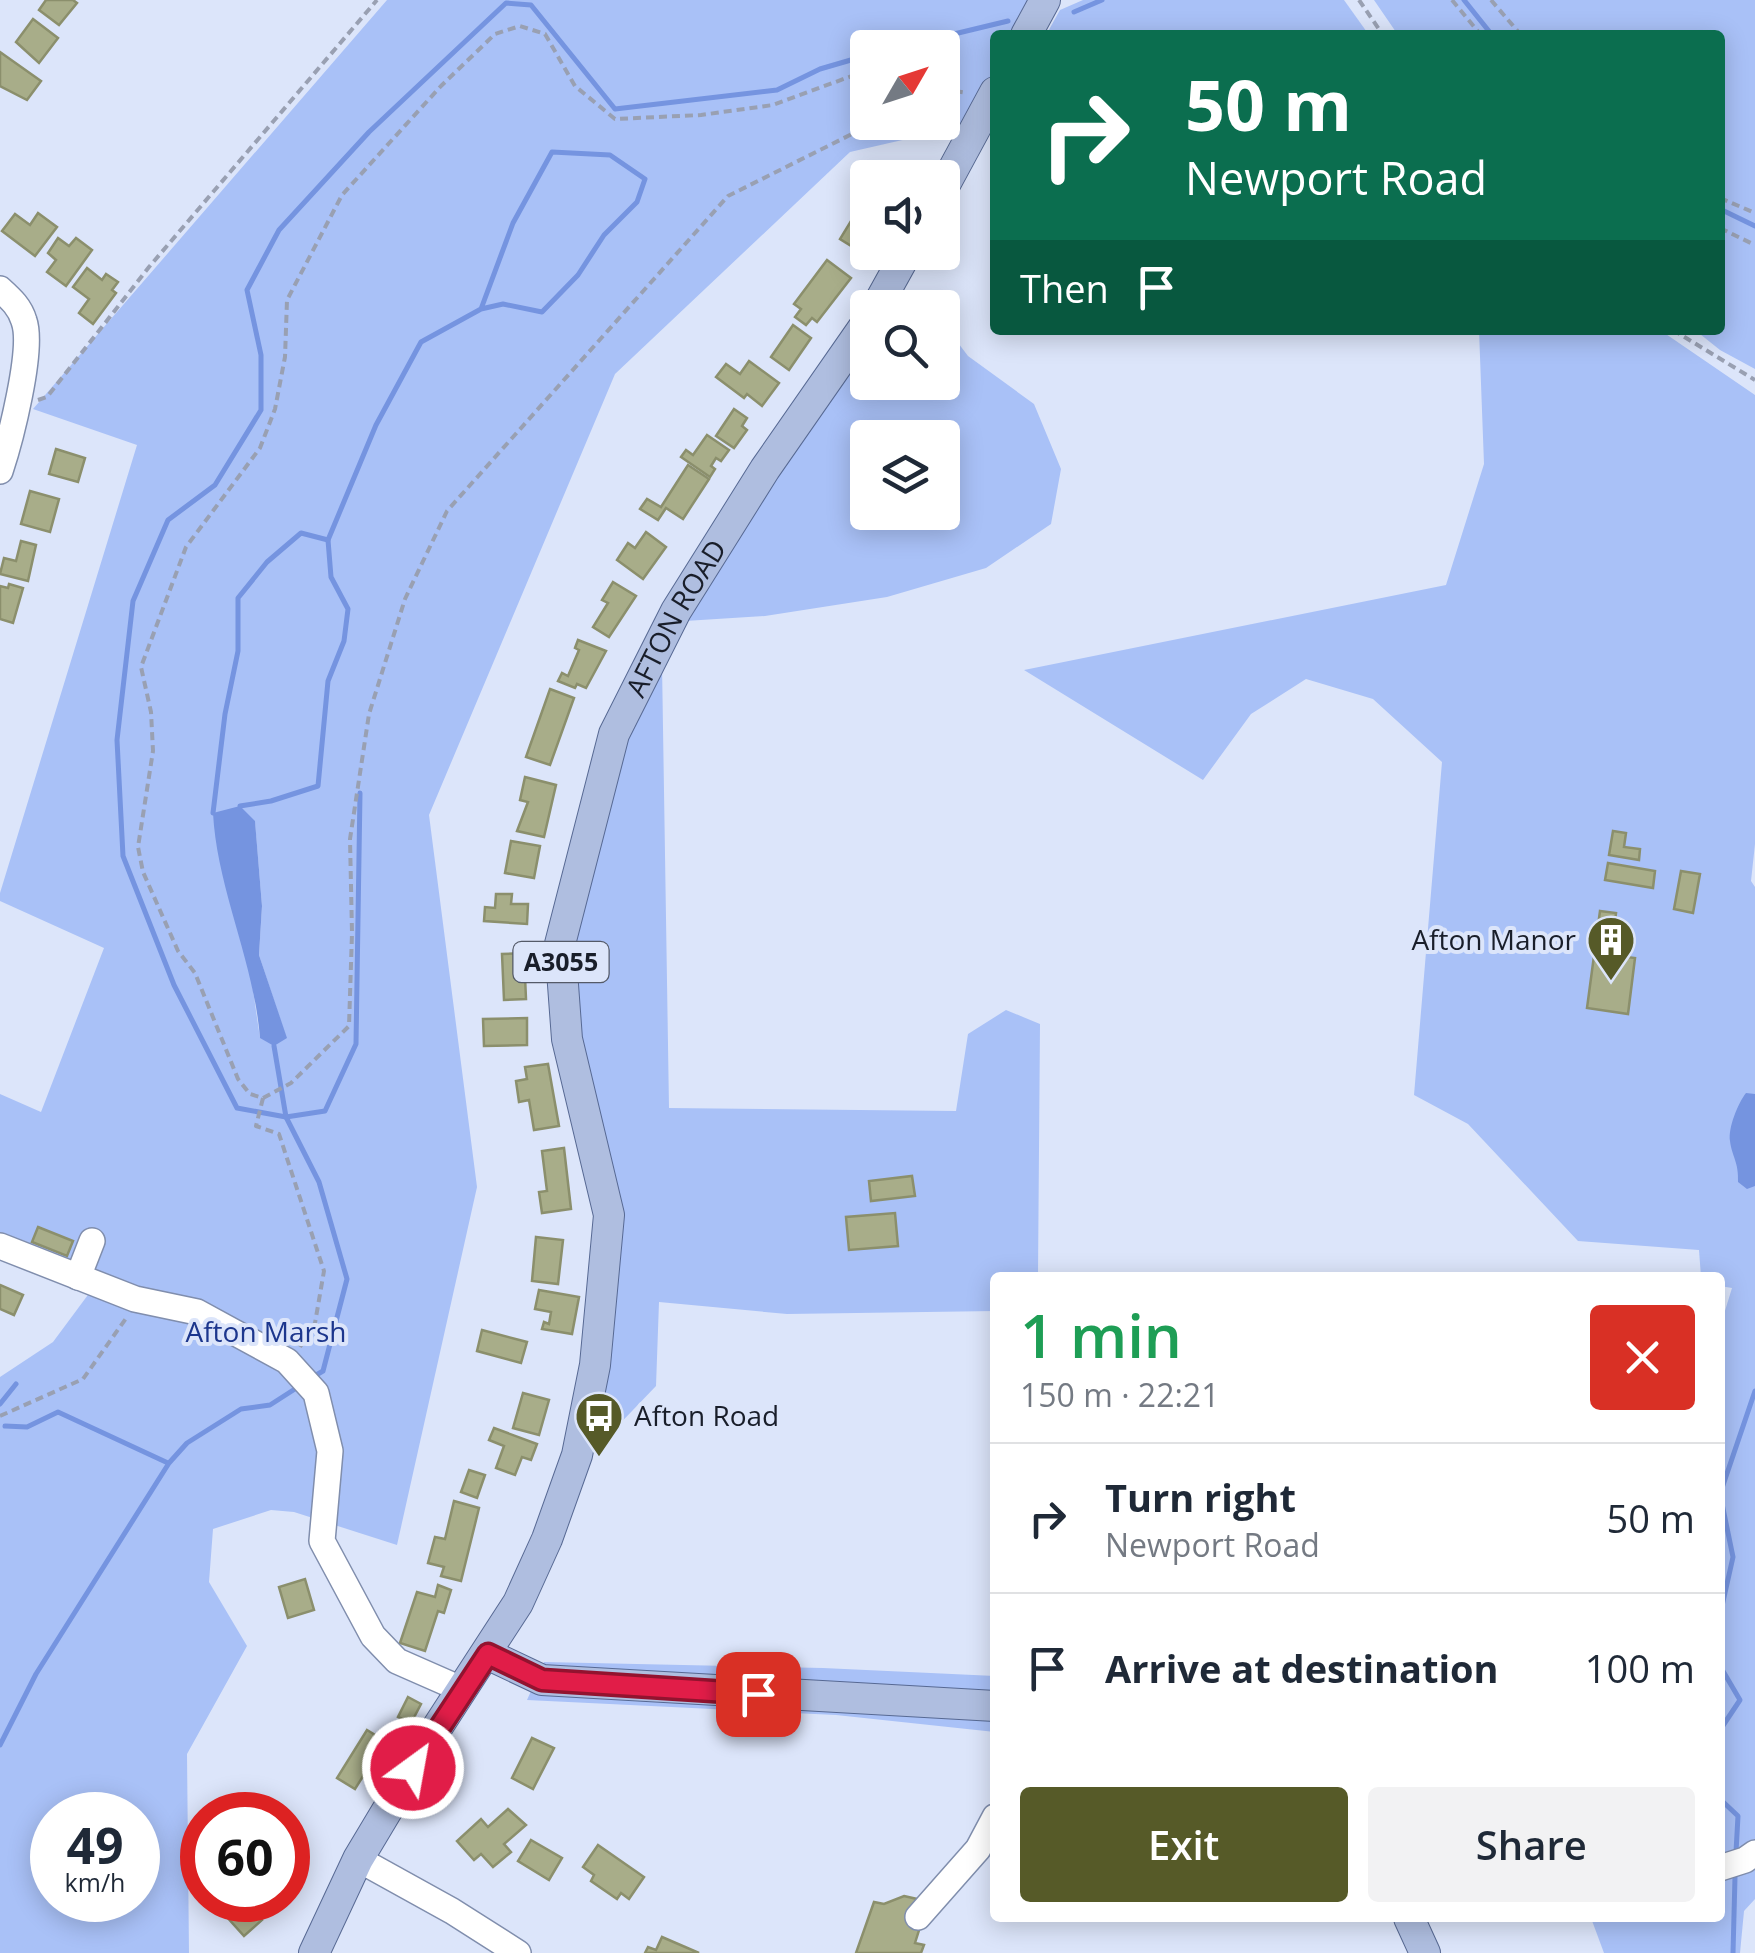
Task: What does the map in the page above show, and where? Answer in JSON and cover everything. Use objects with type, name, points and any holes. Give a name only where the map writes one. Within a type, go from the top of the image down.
[{"type":"main road","points":[[1029,30],[1045,0]]},
{"type":"main road","points":[[958,160],[990,102]]},
{"type":"main road","name":"AFTON ROAD","points":[[314,1953],[358,1860],[518,1603],[547,1539],[576,1454],[595,1364],[609,1215],[567,1040],[560,944],[614,734],[676,611],[765,470],[850,347]]},
{"type":"main road","points":[[488,1654],[542,1680],[990,1706]]},
{"type":"main road","points":[[1415,1922],[1425,1953]]},
{"type":"street","points":[[0,289],[16,303],[25,322],[28,348],[0,472]]},
{"type":"street","points":[[78,1277],[92,1241]]},
{"type":"street","points":[[0,1246],[135,1299],[197,1312],[290,1363],[316,1393],[330,1451],[322,1541],[373,1636],[396,1661],[463,1690]]},
{"type":"street","points":[[918,1917],[978,1849],[990,1826]]},
{"type":"street","points":[[1725,1866],[1755,1853]]},
{"type":"street","points":[[358,1860],[452,1911],[518,1953]]},
{"type":"path","points":[[14,406],[47,397],[149,267],[377,0]]},
{"type":"path","points":[[1359,0],[1379,30]]},
{"type":"path","points":[[1452,0],[1476,30]]},
{"type":"path","points":[[1491,0],[1517,30]]},
{"type":"path","points":[[263,1098],[250,1094],[238,1078],[195,973],[178,951],[143,872],[138,846],[153,751],[151,712],[141,667],[186,546],[260,448],[275,410],[285,357],[287,300],[342,196],[441,86],[494,34],[520,26],[544,34],[574,86],[615,119],[701,115],[773,104],[850,76]]},
{"type":"path","points":[[290,1363],[315,1324],[324,1272],[280,1134],[256,1126],[263,1098],[291,1082],[349,1026],[350,839],[369,714],[405,599],[447,511],[728,196],[850,135]]},
{"type":"path","points":[[1725,200],[1755,213]]},
{"type":"path","points":[[1725,230],[1755,245]]},
{"type":"path","points":[[1681,335],[1755,380]]},
{"type":"path","points":[[0,1416],[82,1379],[130,1313],[135,1299]]},
{"type":"green space","name":"Afton Marsh","points":[[387,0],[1029,0],[1014,30],[990,30],[990,80],[968,125],[960,127],[960,30],[850,30],[850,140],[902,140],[850,152],[615,374],[429,815],[477,1187],[397,1545],[294,1512],[271,1510],[213,1529],[209,1582],[247,1646],[187,1754],[187,1792],[180,1792],[180,1922],[189,1922],[189,1953],[0,1953],[0,1377],[53,1342],[99,1280],[0,1241],[0,1094],[41,1112],[104,948],[0,901],[137,445],[33,409]],"holes":[[[255,822],[262,906],[259,955],[286,1037],[260,1038],[250,970],[229,893]]]},
{"type":"green space","points":[[1083,0],[1344,0],[1365,30],[1049,30],[1060,10]]},
{"type":"green space","points":[[1374,0],[1755,0],[1755,369],[1701,335],[1725,335],[1725,30],[1395,30]]},
{"type":"green space","points":[[1479,335],[1667,335],[1755,395],[1755,844],[1751,881],[1755,887],[1755,1899],[1744,1911],[1740,1953],[1604,1953],[1592,1922],[1725,1922],[1725,1311],[1732,1288],[1725,1287],[1725,1272],[1701,1272],[1699,1250],[1578,1241],[1468,1124],[1414,1095],[1442,762],[1373,699],[1306,679],[1251,714],[1203,780],[1024,670],[1446,585],[1484,464]]},
{"type":"green space","points":[[960,345],[968,356],[1034,404],[1061,469],[1051,524],[986,568],[887,597],[765,616],[685,621],[773,481],[850,375],[850,400],[960,400]]},
{"type":"green space","points":[[662,664],[669,1108],[956,1111],[968,1034],[1006,1010],[1040,1024],[1038,1272],[990,1272],[990,1311],[787,1314],[659,1302],[656,1386],[585,1460],[621,1214],[582,1037],[571,941],[621,740]]},
{"type":"green space","points":[[544,1662],[990,1676],[990,1731],[836,1715],[527,1700]]},
{"type":"shaded area","points":[[240,806],[255,821],[262,906],[259,955],[287,1038],[274,1046],[260,1038],[251,981],[216,841],[213,813]]},
{"type":"shaded area","points":[[1746,1093],[1755,1094],[1755,1186],[1747,1189],[1738,1182],[1730,1136],[1734,1116]]},
{"type":"building","points":[[46,0],[77,3],[59,25],[39,10]]},
{"type":"building","points":[[33,19],[58,38],[39,63],[16,42]]},
{"type":"building","points":[[0,52],[41,81],[27,100],[0,86]]},
{"type":"building","points":[[38,213],[57,227],[35,256],[2,231],[15,214],[30,225]]},
{"type":"building","points":[[850,223],[850,245],[840,239]]},
{"type":"building","points":[[58,238],[69,246],[76,238],[92,250],[66,286],[47,272],[56,260],[48,253]]},
{"type":"building","points":[[827,260],[851,278],[817,322],[812,318],[806,325],[795,317],[801,309],[794,304]]},
{"type":"building","points":[[87,268],[102,280],[106,274],[118,282],[112,290],[116,293],[93,324],[79,313],[89,299],[73,287]]},
{"type":"building","points":[[793,325],[811,338],[789,370],[771,357]]},
{"type":"building","points":[[749,361],[779,383],[762,406],[716,377],[726,364],[740,374]]},
{"type":"building","points":[[734,409],[747,418],[742,426],[747,430],[734,448],[716,436]]},
{"type":"building","points":[[707,435],[729,450],[721,461],[716,458],[710,477],[681,457],[686,450],[693,455]]},
{"type":"building","points":[[56,449],[85,458],[78,482],[49,474]]},
{"type":"building","points":[[688,465],[709,479],[683,519],[666,508],[658,520],[640,509],[647,499],[661,507]]},
{"type":"building","points":[[30,491],[59,499],[50,532],[21,524]]},
{"type":"building","points":[[646,532],[666,547],[643,579],[617,560],[628,543],[635,548]]},
{"type":"building","points":[[21,541],[36,545],[28,581],[0,574],[4,558],[16,561]]},
{"type":"building","points":[[613,582],[636,596],[609,637],[593,627],[608,603],[602,600]]},
{"type":"building","points":[[9,584],[23,588],[13,623],[0,619],[0,586],[8,588]]},
{"type":"building","points":[[578,640],[606,651],[586,688],[558,681],[562,673],[568,676],[579,650],[575,648]]},
{"type":"building","points":[[550,689],[574,698],[550,765],[526,757]]},
{"type":"building","points":[[525,777],[556,785],[544,837],[517,831],[528,802],[520,800]]},
{"type":"building","points":[[1613,831],[1626,833],[1624,847],[1640,849],[1639,860],[1609,855]]},
{"type":"building","points":[[511,841],[540,846],[534,878],[505,873]]},
{"type":"building","points":[[1608,863],[1655,871],[1653,888],[1605,880]]},
{"type":"building","points":[[1681,871],[1700,874],[1693,913],[1674,909]]},
{"type":"building","points":[[496,894],[512,894],[511,904],[528,904],[527,924],[484,921],[485,907],[495,908]]},
{"type":"building","name":"Afton Manor","points":[[1600,911],[1616,913],[1611,955],[1635,958],[1628,1014],[1587,1008]]},
{"type":"building","points":[[524,953],[526,999],[504,1000],[502,954]]},
{"type":"building","points":[[527,1018],[527,1045],[484,1046],[483,1019]]},
{"type":"building","points":[[548,1064],[559,1126],[534,1130],[529,1100],[519,1102],[516,1081],[527,1079],[525,1067]]},
{"type":"building","points":[[564,1148],[571,1209],[542,1213],[539,1192],[547,1191],[542,1151]]},
{"type":"building","points":[[912,1176],[915,1196],[871,1201],[869,1181]]},
{"type":"building","points":[[895,1213],[898,1246],[849,1250],[846,1217]]},
{"type":"building","points":[[38,1227],[73,1241],[67,1256],[32,1242]]},
{"type":"building","points":[[536,1237],[563,1240],[558,1284],[532,1281]]},
{"type":"building","points":[[0,1285],[23,1295],[14,1315],[0,1309]]},
{"type":"building","points":[[539,1290],[579,1297],[572,1334],[542,1329],[544,1322],[549,1324],[551,1312],[535,1309]]},
{"type":"building","points":[[482,1330],[527,1342],[521,1363],[477,1351]]},
{"type":"building","points":[[523,1393],[549,1400],[539,1435],[513,1428]]},
{"type":"building","points":[[494,1428],[537,1444],[531,1460],[522,1457],[515,1475],[496,1468],[504,1446],[489,1440]]},
{"type":"building","points":[[469,1470],[485,1475],[477,1498],[461,1492]]},
{"type":"building","points":[[454,1501],[479,1508],[461,1581],[441,1576],[444,1567],[428,1563],[435,1537],[445,1539]]},
{"type":"building","points":[[305,1579],[314,1610],[288,1618],[279,1587]]},
{"type":"building","points":[[438,1585],[451,1590],[444,1613],[438,1611],[425,1651],[400,1643],[417,1592],[435,1597]]},
{"type":"building","points":[[408,1697],[421,1704],[411,1723],[398,1717]]},
{"type":"building","points":[[367,1730],[385,1741],[355,1789],[337,1778]]},
{"type":"building","points":[[532,1738],[554,1748],[533,1789],[512,1778]]},
{"type":"building","points":[[508,1809],[526,1825],[504,1844],[511,1852],[493,1867],[481,1854],[474,1860],[457,1841],[481,1819],[488,1827]]},
{"type":"building","points":[[531,1840],[562,1858],[549,1880],[518,1861]]},
{"type":"building","points":[[598,1845],[644,1877],[629,1899],[621,1893],[617,1899],[591,1881],[594,1875],[583,1867]]},
{"type":"building","points":[[904,1896],[917,1899],[909,1923],[920,1927],[915,1943],[924,1945],[921,1953],[856,1953],[874,1902],[884,1904]]},
{"type":"building","points":[[231,1922],[260,1922],[244,1936]]},
{"type":"building","points":[[662,1937],[699,1953],[645,1953],[648,1947],[656,1950]]},
{"type":"waterway","points":[[1074,12],[1102,0]]},
{"type":"waterway","points":[[1464,0],[1488,30]]},
{"type":"waterway","points":[[360,793],[356,1044],[325,1111],[286,1117],[237,1108],[174,985],[123,856],[117,740],[133,601],[168,520],[215,485],[261,410],[261,355],[247,290],[279,230],[369,132],[506,3],[531,5],[615,109],[777,90],[820,69],[850,60]]},
{"type":"waterway","points":[[960,33],[1008,21]]},
{"type":"waterway","points":[[240,806],[318,786],[328,681],[344,641],[348,609],[331,577],[328,540],[376,425],[421,342],[481,309],[513,223],[552,152],[610,155],[645,179],[637,202],[604,235],[578,275],[542,312],[503,304],[481,309]]},
{"type":"waterway","points":[[1725,211],[1755,226]]},
{"type":"waterway","points":[[213,813],[225,714],[238,651],[238,598],[267,562],[301,533],[328,540]]},
{"type":"waterway","points":[[274,1046],[286,1117],[319,1182],[347,1279],[323,1371],[311,1378]]},
{"type":"waterway","points":[[0,1404],[16,1384]]},
{"type":"waterway","points":[[0,1745],[36,1674],[169,1463],[187,1443],[241,1409],[270,1405],[298,1387]]},
{"type":"waterway","points":[[1725,1479],[1755,1391]]},
{"type":"waterway","points":[[5,1426],[27,1427],[58,1412],[168,1463]]},
{"type":"waterway","points":[[1725,1518],[1733,1557],[1725,1593]]},
{"type":"waterway","points":[[1725,1674],[1740,1700],[1725,1722]]},
{"type":"waterway","points":[[1725,1804],[1738,1816],[1736,1852]]},
{"type":"waterway","points":[[1733,1953],[1735,1877]]},
{"type":"place","name":"Afton Manor","points":[[1611,982]]},
{"type":"place","name":"Afton Road","points":[[599,1458]]},
{"type":"route","points":[[413,1768],[488,1654],[542,1680],[758,1694]]}]
